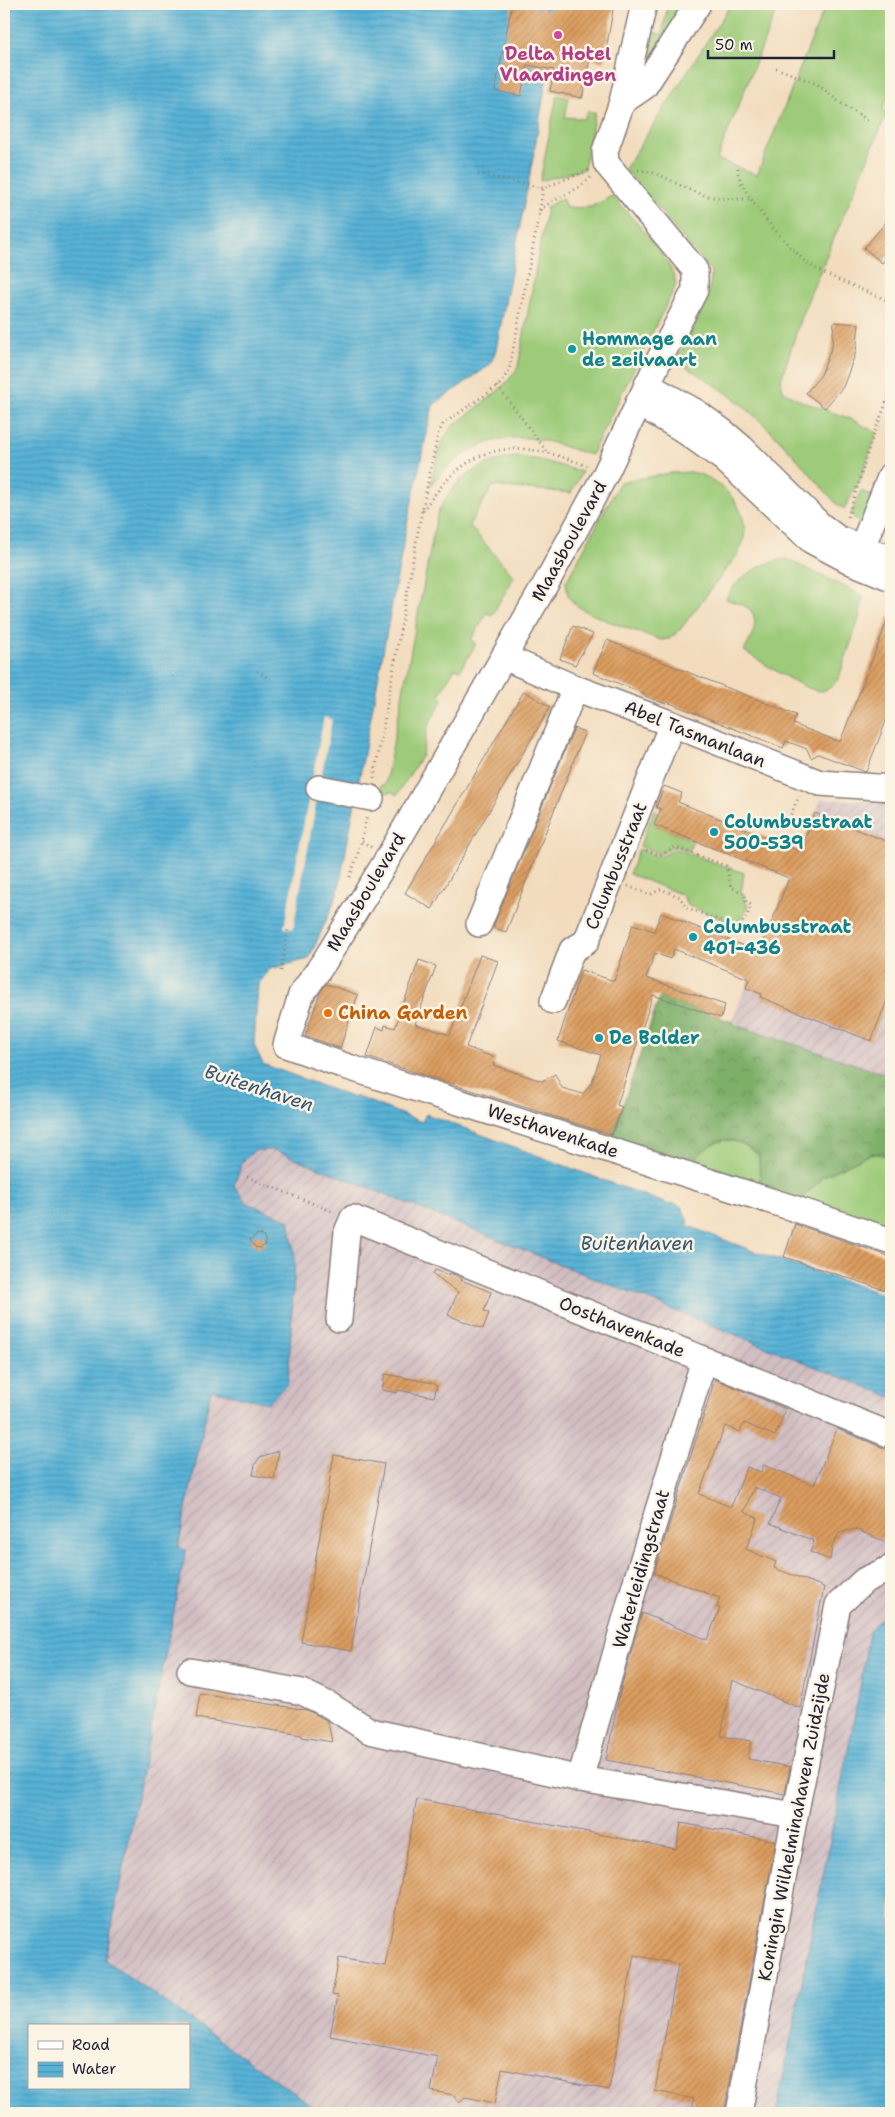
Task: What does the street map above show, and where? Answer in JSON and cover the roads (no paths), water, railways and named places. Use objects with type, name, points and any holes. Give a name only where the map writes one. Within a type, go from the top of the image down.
[{"type":"street","points":[[622,102],[644,4]]},
{"type":"street","points":[[622,102],[644,87],[698,4]]},
{"type":"street","name":"Maasboulevard","points":[[314,976],[388,858],[605,475],[695,290],[695,270],[610,169],[605,151],[622,102]]},
{"type":"street","points":[[643,394],[682,428],[724,460],[812,541],[856,555],[891,559]]},
{"type":"street","points":[[856,555],[891,475]]},
{"type":"street","points":[[856,555],[891,578]]},
{"type":"street","name":"Abel Tasmanlaan","points":[[504,656],[575,688],[672,724],[820,784],[891,788]]},
{"type":"street","points":[[479,924],[575,688]]},
{"type":"street","name":"Columbusstraat","points":[[553,1001],[572,950],[586,942],[672,724]]},
{"type":"street","points":[[319,788],[371,798]]},
{"type":"street","name":"Westhavenkade","points":[[314,976],[301,995],[286,1045],[348,1067],[814,1214],[891,1241]]},
{"type":"street","name":"Oosthavenkade","points":[[339,1319],[347,1232],[344,1216],[891,1435]]},
{"type":"street","name":"Waterleidingstraat","points":[[580,1779],[635,1585],[704,1360]]},
{"type":"street","name":"Koningin Wilhelminahaven Zuidzijde","points":[[738,2113],[795,1815],[838,1605],[865,1580],[891,1568]]},
{"type":"street","points":[[190,1670],[302,1692],[370,1731],[580,1779],[795,1815]]},
{"type":"water","name":"Buitenhaven","points":[[4,4],[559,4],[534,153],[496,350],[490,365],[433,405],[406,529],[339,888],[309,959],[270,969],[258,985],[254,1045],[263,1064],[422,1122],[426,1114],[670,1205],[672,1203],[681,1206],[689,1223],[686,1225],[753,1251],[891,1297],[891,1397],[274,1150],[255,1150],[242,1162],[234,1186],[247,1203],[289,1220],[295,1258],[288,1383],[268,1403],[211,1390],[178,1548],[186,1550],[105,1960],[323,2113],[4,2113]]},
{"type":"water","points":[[891,1607],[891,2113],[776,2113],[859,1694],[869,1631]]},
{"type":"place","name":"Delta Hotel Vlaardingen","points":[[558,35]]},
{"type":"place","name":"Hommage aan de zeilvaart","points":[[572,349]]},
{"type":"place","name":"Columbusstraat 500-539","points":[[714,832]]},
{"type":"place","name":"Columbusstraat 401-436","points":[[693,937]]},
{"type":"place","name":"China Garden","points":[[328,1013]]},
{"type":"place","name":"De Bolder","points":[[599,1038]]}]
